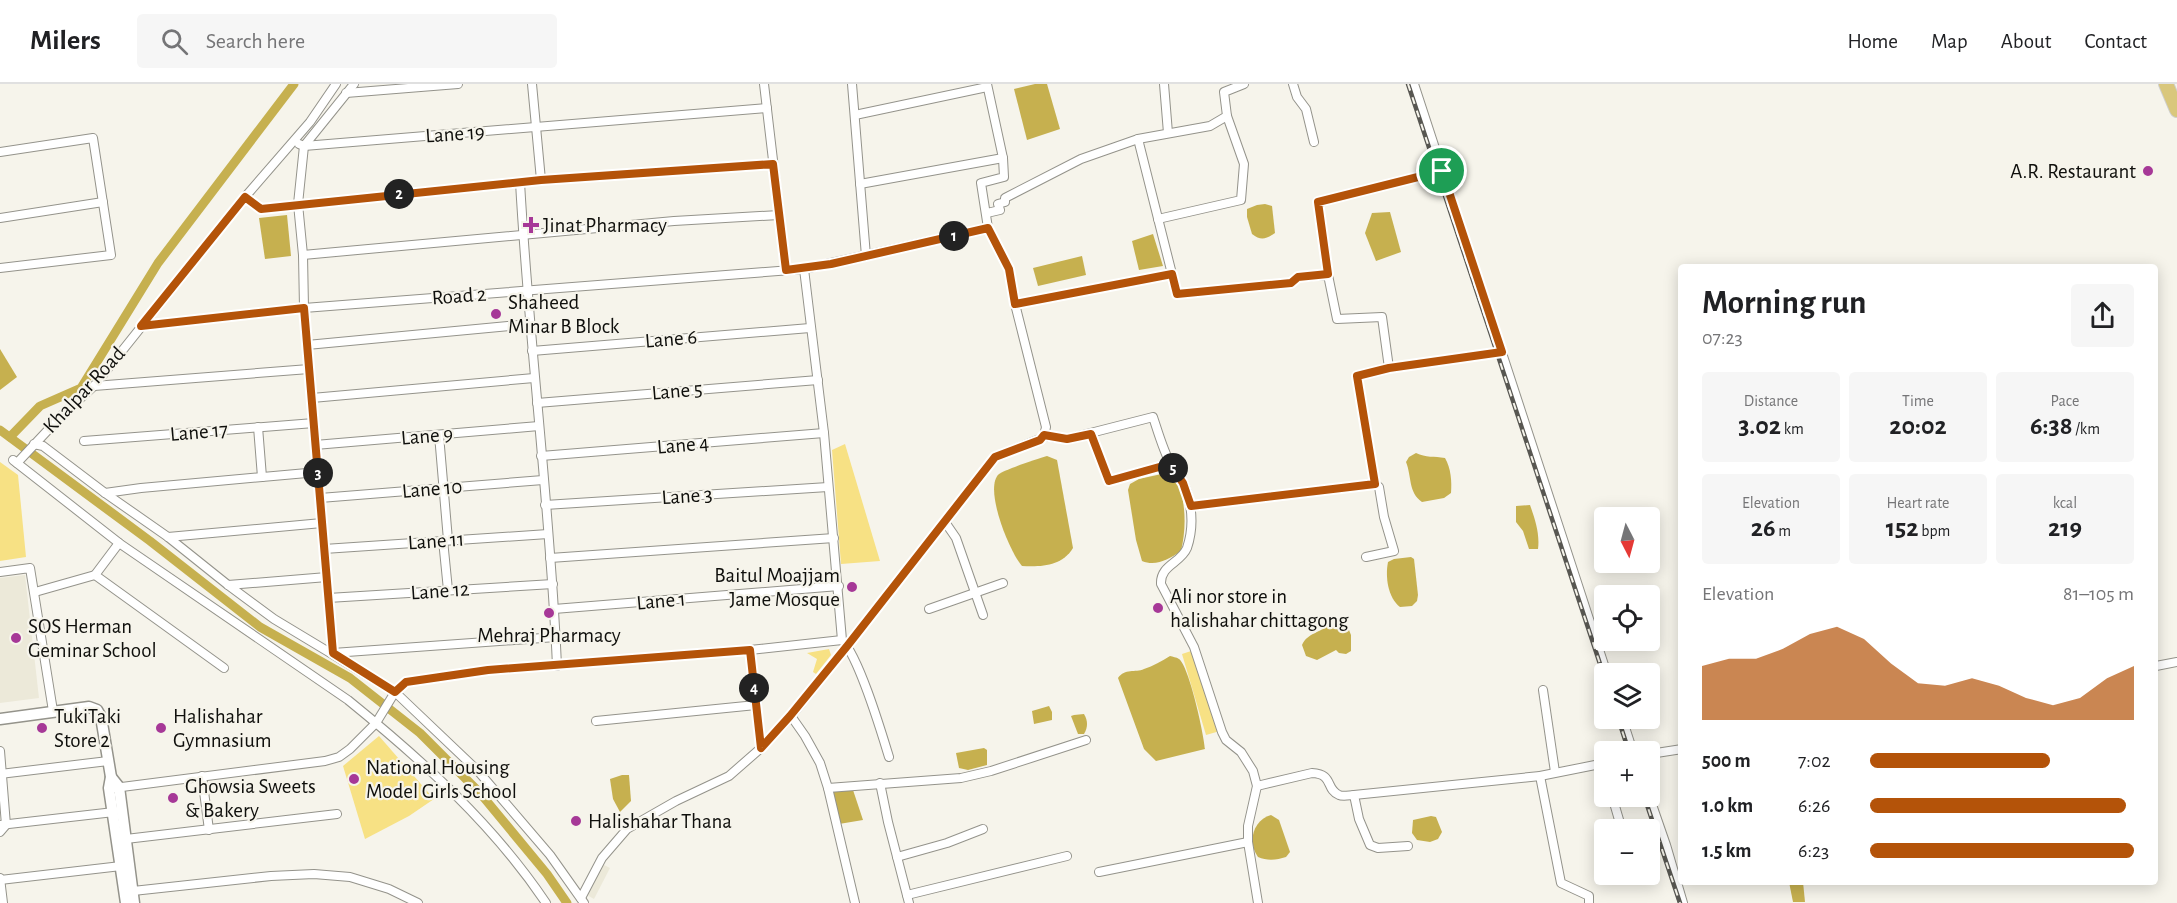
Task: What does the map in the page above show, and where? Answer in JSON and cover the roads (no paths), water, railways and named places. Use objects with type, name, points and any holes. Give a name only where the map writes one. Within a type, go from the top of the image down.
[{"type":"highway","points":[[2166,84],[2177,110]]},
{"type":"street","name":"Khalpar Road","points":[[119,543],[17,461],[94,386],[245,197],[310,122],[336,84]]},
{"type":"street","points":[[333,653],[304,308],[303,255],[298,204],[304,146],[354,84]]},
{"type":"street","points":[[346,93],[459,84]]},
{"type":"street","points":[[532,84],[541,180]]},
{"type":"street","points":[[764,84],[786,270]]},
{"type":"street","points":[[852,84],[866,256]]},
{"type":"street","points":[[1164,84],[1168,133]]},
{"type":"street","points":[[1158,219],[1241,200],[1244,164],[1227,116],[1224,92],[1244,84]]},
{"type":"street","points":[[1293,84],[1297,97],[1306,109],[1314,142]]},
{"type":"street","points":[[1414,84],[1603,663]]},
{"type":"street","points":[[582,901],[602,858],[627,829],[676,801],[729,776],[761,748],[790,716],[845,642],[945,522],[995,457],[1040,440],[1044,435],[1046,427],[1015,304],[1009,269],[988,228],[981,183],[1005,177],[987,86],[855,115]]},
{"type":"street","name":"Lane 19","points":[[304,146],[767,108]]},
{"type":"street","points":[[987,213],[1000,210],[999,204],[1005,202],[1005,198],[1081,159],[1138,139],[1210,126],[1227,116]]},
{"type":"street","points":[[0,152],[93,138],[111,255],[0,268]]},
{"type":"street","points":[[1138,139],[1177,294],[1291,283],[1298,277],[1328,274]]},
{"type":"street","points":[[293,142],[304,146]]},
{"type":"street","points":[[860,184],[1003,158]]},
{"type":"street","points":[[245,197],[261,209],[541,180],[773,164]]},
{"type":"street","points":[[1389,368],[1382,317],[1337,319],[1318,202],[1442,171]]},
{"type":"street","points":[[520,182],[534,378],[560,665]]},
{"type":"street","points":[[0,218],[103,202]]},
{"type":"street","points":[[303,255],[674,221],[779,215]]},
{"type":"street","name":"Road 2","points":[[141,326],[304,308],[804,269],[988,228]]},
{"type":"street","points":[[804,269],[824,433],[845,642],[871,703],[889,757]]},
{"type":"street","points":[[1015,304],[1172,274]]},
{"type":"street","points":[[307,345],[530,324]]},
{"type":"street","name":"Lane 6","points":[[532,351],[810,328]]},
{"type":"street","points":[[1366,557],[1394,551],[1384,517],[1379,487],[1375,484],[1357,376],[1389,368],[1502,352]]},
{"type":"street","points":[[94,386],[309,369]]},
{"type":"street","points":[[312,398],[534,378]]},
{"type":"street","name":"Lane 5","points":[[537,403],[818,380]]},
{"type":"street","points":[[1044,435],[1067,439],[1153,417],[1170,464],[1183,483],[1191,506],[1191,532],[1185,551],[1167,567],[1161,576],[1161,584],[1194,647],[1222,732],[1226,740],[1241,752],[1253,771],[1257,786],[1248,826],[1248,842],[1258,903]]},
{"type":"street","name":"Lane 17","points":[[84,441],[314,423]]},
{"type":"street","name":"Lane 9","points":[[315,446],[539,426]]},
{"type":"street","points":[[258,427],[262,477]]},
{"type":"street","name":"Lane 4","points":[[541,456],[824,433]]},
{"type":"street","points":[[1091,434],[1109,481],[1170,464]]},
{"type":"street","points":[[439,435],[444,488],[448,590]]},
{"type":"street","points":[[34,444],[43,446],[105,494],[168,537],[274,619],[333,653],[395,694],[478,771],[550,855],[582,901]]},
{"type":"street","points":[[105,494],[141,488],[318,472]]},
{"type":"street","name":"Lane 10","points":[[320,498],[543,480]]},
{"type":"street","points":[[1191,506],[1375,484]]},
{"type":"street","name":"Lane 3","points":[[545,505],[828,487]]},
{"type":"street","points":[[945,522],[956,538],[983,615]]},
{"type":"street","points":[[168,537],[322,523]]},
{"type":"street","name":"Lane 11","points":[[324,549],[548,534]]},
{"type":"street","points":[[550,558],[834,538]]},
{"type":"street","points":[[34,592],[95,575],[119,543],[348,700],[376,723],[452,790],[510,855],[546,903]]},
{"type":"street","points":[[0,572],[30,568],[53,711]]},
{"type":"street","points":[[95,575],[224,668]]},
{"type":"street","points":[[228,585],[327,577]]},
{"type":"street","points":[[929,609],[1003,583]]},
{"type":"street","name":"Lane 12","points":[[328,598],[553,584]]},
{"type":"street","name":"Lane 1","points":[[554,609],[838,586]]},
{"type":"street","points":[[333,653],[556,637]]},
{"type":"street","points":[[114,788],[332,759],[350,749],[376,723],[406,682],[488,670],[845,642]]},
{"type":"street","points":[[750,650],[761,748]]},
{"type":"street","points":[[2158,666],[2177,662]]},
{"type":"street","points":[[1543,690],[1555,772]]},
{"type":"street","points":[[596,721],[756,705]]},
{"type":"street","points":[[0,719],[89,707],[97,710],[101,717],[111,777],[126,839],[134,897],[271,876],[314,874],[350,877],[418,903]]},
{"type":"street","points":[[790,716],[820,763],[855,903]]},
{"type":"street","points":[[828,788],[961,778],[992,771],[1086,740]]},
{"type":"street","points":[[1660,752],[1678,750]]},
{"type":"street","points":[[0,751],[3,825],[0,832]]},
{"type":"street","points":[[1,774],[108,761]]},
{"type":"street","points":[[1257,786],[1312,773],[1326,777],[1339,795],[1354,795],[1540,776],[1594,765]]},
{"type":"street","points":[[202,776],[209,830]]},
{"type":"street","points":[[1540,776],[1561,883],[1585,893],[1589,896],[1589,903]]},
{"type":"street","points":[[880,783],[908,899],[1067,856]]},
{"type":"street","points":[[114,788],[114,812],[126,903]]},
{"type":"street","points":[[1354,795],[1359,819],[1370,845],[1378,848],[1408,846]]},
{"type":"street","points":[[1653,807],[1683,903]]},
{"type":"street","points":[[3,825],[114,812]]},
{"type":"street","points":[[126,839],[337,814]]},
{"type":"street","points":[[897,857],[947,843],[983,829]]},
{"type":"street","points":[[1099,872],[1248,842]]},
{"type":"street","points":[[3,903],[0,879],[121,866]]},
{"type":"waterway","points":[[10,437],[40,406],[81,388],[158,263],[294,84]]},
{"type":"waterway","points":[[0,430],[150,541],[260,627],[350,678],[420,733],[480,793],[547,874],[567,903]]},
{"type":"railway","points":[[1408,84],[1600,663]]},
{"type":"railway","points":[[1622,729],[1625,741]]},
{"type":"railway","points":[[1648,807],[1680,903]]},
{"type":"place","name":"A.R. Restaurant","points":[[2148,171]]},
{"type":"place","name":"Jinat Pharmacy","points":[[531,225]]},
{"type":"place","name":"Shaheed Minar B Block","points":[[496,314]]},
{"type":"place","name":"Baitul Moajjam Jame Mosque","points":[[852,587]]},
{"type":"place","name":"Ali nor store in halishahar chittagong","points":[[1158,608]]},
{"type":"place","name":"Mehraj Pharmacy","points":[[549,613]]},
{"type":"place","name":"SOS Herman Geminar School","points":[[16,638]]},
{"type":"place","name":"TukiTaki Store 2","points":[[42,728]]},
{"type":"place","name":"Halishahar Gymnasium","points":[[161,728]]},
{"type":"place","name":"National Housing Model Girls School","points":[[354,779]]},
{"type":"place","name":"Ghowsia Sweets & Bakery","points":[[173,798]]},
{"type":"place","name":"Halishahar Thana","points":[[576,821]]}]
